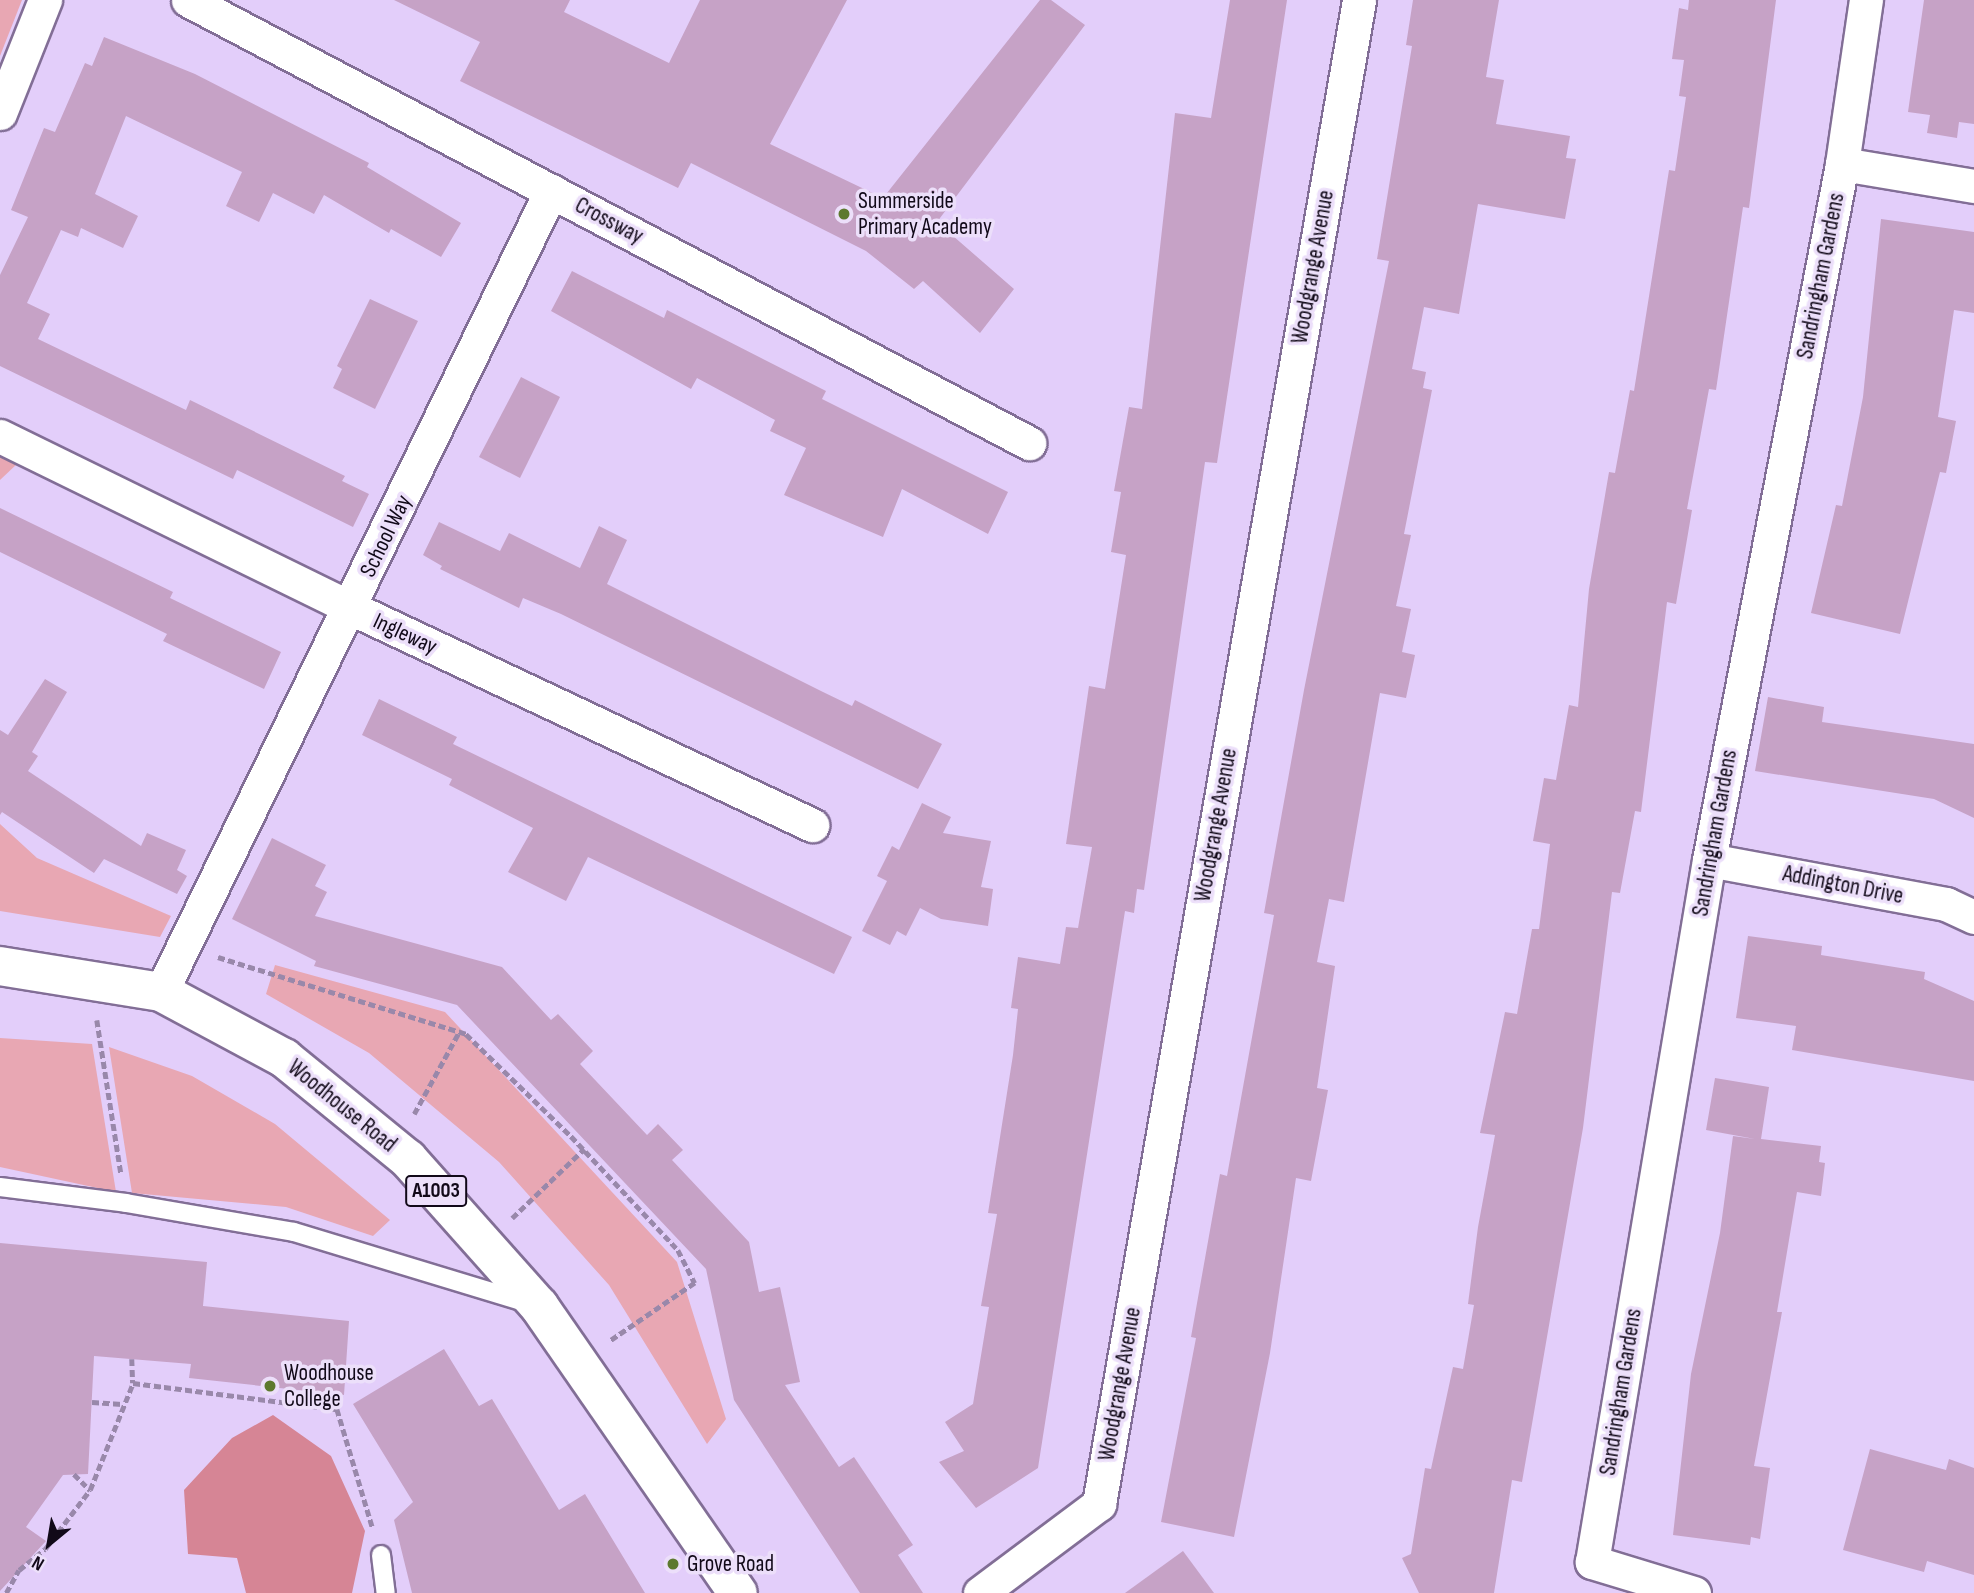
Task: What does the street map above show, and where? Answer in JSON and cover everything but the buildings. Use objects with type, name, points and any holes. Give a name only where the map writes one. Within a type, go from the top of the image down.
[{"type":"main road","name":"Woodhouse Road","points":[[0,966],[161,992],[284,1058],[393,1148],[539,1306],[738,1593]]},
{"type":"street","points":[[0,113],[45,0]]},
{"type":"street","name":"Crossway","points":[[188,0],[1029,443]]},
{"type":"street","name":"Woodgrange Avenue","points":[[980,1593],[1099,1504],[1359,0]]},
{"type":"street","name":"Sandringham Gardens","points":[[1694,1593],[1592,1562],[1709,860],[1842,164],[1866,0]]},
{"type":"street","points":[[1842,164],[1974,186]]},
{"type":"street","name":"School Way","points":[[161,992],[351,608],[551,191]]},
{"type":"street","name":"Ingleway","points":[[0,436],[351,608],[812,825]]},
{"type":"street","name":"Addington Drive","points":[[1709,860],[1946,904],[1974,917]]},
{"type":"lane","points":[[0,1187],[126,1203],[294,1232],[539,1306]]},
{"type":"lane","points":[[381,1555],[386,1593]]},
{"type":"path","points":[[184,944],[279,979],[459,1032],[584,1149],[678,1250],[695,1283],[578,1363]]},
{"type":"path","points":[[91,981],[126,1203]]},
{"type":"path","points":[[393,1148],[459,1032]]},
{"type":"path","points":[[483,1245],[584,1149]]},
{"type":"path","points":[[6,1593],[19,1570],[45,1549],[90,1490],[122,1404],[134,1383],[132,1359]]},
{"type":"path","points":[[134,1383],[337,1409],[381,1555]]},
{"type":"path","points":[[92,1402],[122,1404]]},
{"type":"path","points":[[74,1474],[90,1490]]},
{"type":"shaded area","points":[[0,0],[22,0],[0,56]]},
{"type":"shaded area","points":[[0,455],[18,463],[0,480]]},
{"type":"shaded area","points":[[0,824],[37,858],[171,916],[160,937],[0,911]]},
{"type":"shaded area","points":[[275,965],[445,1012],[677,1262],[726,1419],[707,1444],[609,1285],[499,1162],[369,1053],[266,994]]},
{"type":"shaded area","points":[[0,1038],[92,1044],[116,1192],[0,1167]]},
{"type":"shaded area","points":[[109,1047],[192,1076],[275,1124],[390,1220],[373,1236],[286,1207],[132,1193]]},
{"type":"shaded area","points":[[273,1415],[331,1456],[365,1531],[352,1593],[246,1593],[237,1558],[188,1554],[184,1490],[232,1438]]},
{"type":"place","name":"Summerside Primary Academy","points":[[844,214]]},
{"type":"place","name":"Woodhouse College","points":[[270,1386]]},
{"type":"place","name":"Grove Road","points":[[673,1564]]}]
